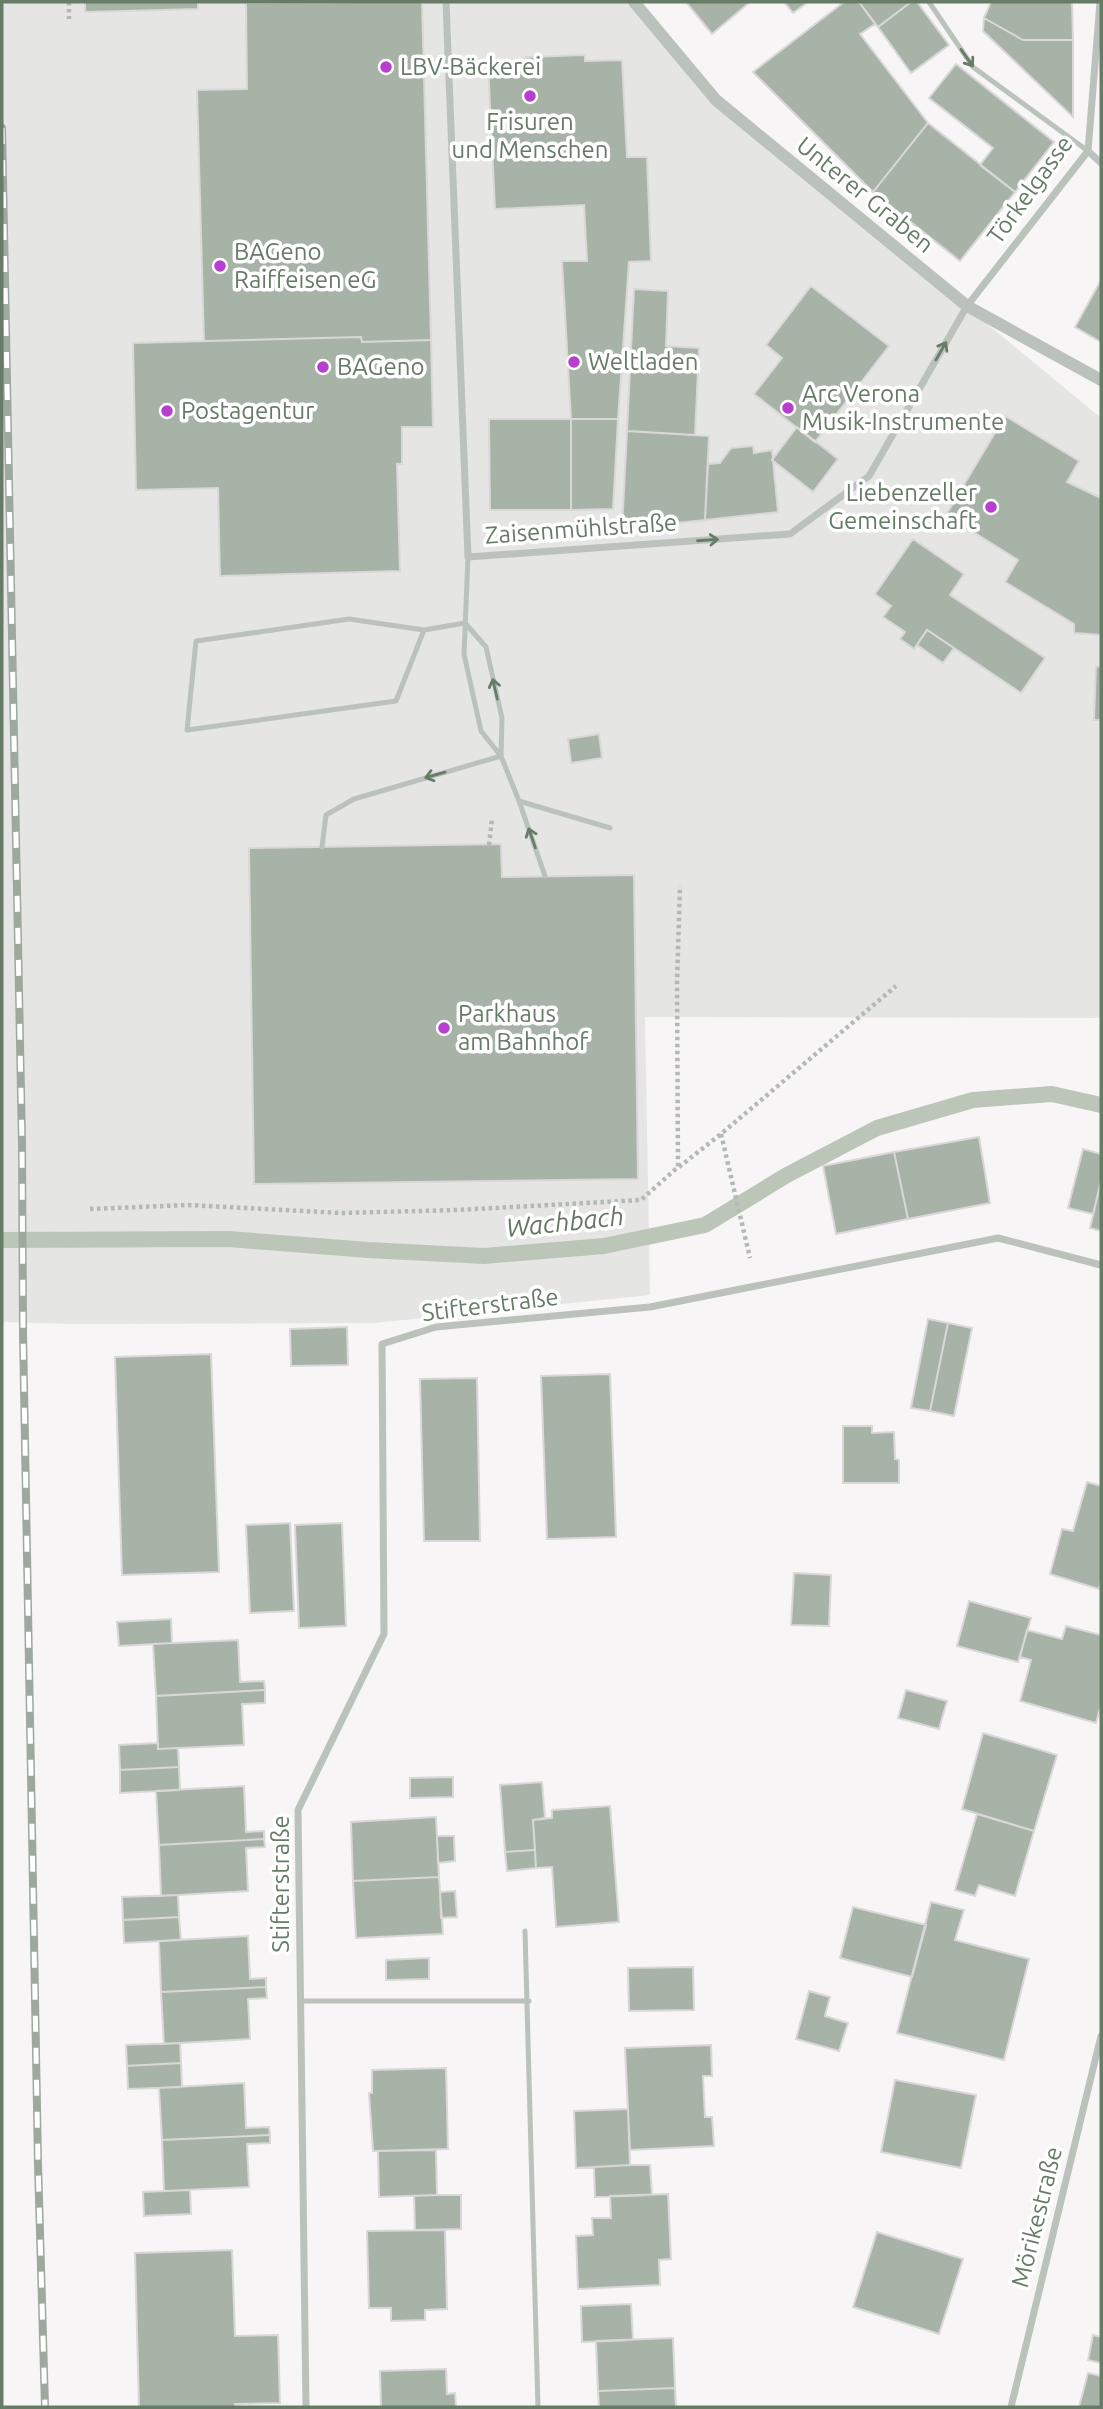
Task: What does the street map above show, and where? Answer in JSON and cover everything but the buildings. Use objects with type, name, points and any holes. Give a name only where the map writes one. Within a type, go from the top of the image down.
[{"type":"street","name":"Zaisenmühlstraße","points":[[446,2],[468,557],[790,534],[869,476],[967,306]]},
{"type":"street","name":"Unterer Graben","points":[[634,2],[716,100],[967,306],[1101,380]]},
{"type":"street","name":"Törkelgasse","points":[[967,306],[1088,151],[1100,2]]},
{"type":"street","points":[[1088,151],[1101,163]]},
{"type":"street","name":"Stifterstraße","points":[[306,2407],[298,1810],[384,1634],[382,1344],[436,1327],[650,1307],[998,1238],[1101,1265]]},
{"type":"street","name":"Mörikestraße","points":[[1011,2407],[1100,2050],[1101,2036]]},
{"type":"lane","points":[[929,2],[973,68],[1088,151]]},
{"type":"lane","points":[[468,557],[464,654],[481,731],[501,756],[545,876]]},
{"type":"lane","points":[[424,630],[396,701],[187,730],[196,641],[349,619],[424,630],[465,623]]},
{"type":"lane","points":[[465,623],[486,647],[502,718],[501,756]]},
{"type":"lane","points":[[322,847],[326,815],[354,799],[501,756]]},
{"type":"lane","points":[[519,801],[610,828]]},
{"type":"lane","points":[[525,1931],[538,2407]]},
{"type":"lane","points":[[300,2001],[529,2001]]},
{"type":"path","points":[[69,2],[69,19]]},
{"type":"path","points":[[678,1167],[677,982],[680,886]]},
{"type":"path","points":[[90,1209],[188,1205],[341,1213],[641,1200],[895,986]]},
{"type":"path","points":[[721,1134],[756,1286]]},
{"type":"shaded area","points":[[2,2],[634,2],[716,100],[1101,418],[1101,1018],[645,1017],[650,1295],[374,1323],[2,1322]]},
{"type":"waterway","name":"Wachbach","points":[[2,1240],[229,1239],[484,1256],[604,1246],[705,1225],[787,1175],[877,1128],[973,1100],[1052,1094],[1101,1105]]},
{"type":"railway","points":[[2,128],[38,2163],[45,2407]]},
{"type":"place","name":"LBV-Bäckerei","points":[[386,67]]},
{"type":"place","name":"Frisuren und Menschen","points":[[530,96]]},
{"type":"place","name":"BAGeno Raiffeisen eG","points":[[220,266]]},
{"type":"place","name":"Weltladen","points":[[574,362]]},
{"type":"place","name":"BAGeno","points":[[323,367]]},
{"type":"place","name":"Arc Verona Musik-Instrumente","points":[[788,408]]},
{"type":"place","name":"Postagentur","points":[[167,411]]},
{"type":"place","name":"Liebenzeller Gemeinschaft","points":[[991,507]]},
{"type":"place","name":"Parkhaus am Bahnhof","points":[[444,1028]]}]
